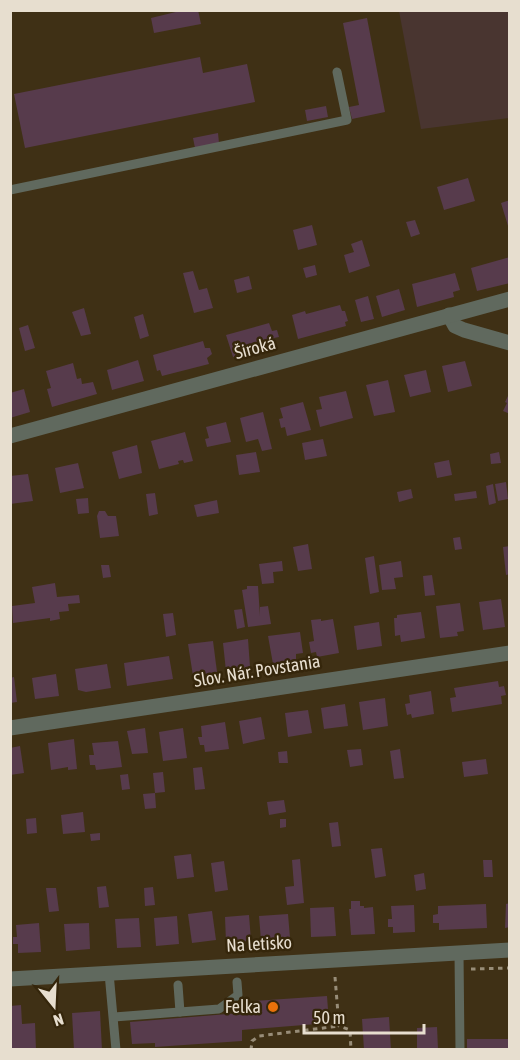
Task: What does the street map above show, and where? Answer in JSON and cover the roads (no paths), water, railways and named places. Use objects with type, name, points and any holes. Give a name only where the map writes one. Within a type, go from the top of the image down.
[{"type":"street","name":"Široká","points":[[10,436],[510,299]]},
{"type":"street","points":[[449,315],[455,326],[510,342]]},
{"type":"street","name":"Slov. Nár. Povstania","points":[[10,728],[510,653]]},
{"type":"street","name":"Na letisko","points":[[10,979],[510,950]]},
{"type":"lane","points":[[10,190],[347,120],[337,72]]},
{"type":"lane","points":[[459,953],[460,1050]]},
{"type":"lane","points":[[108,973],[116,1050]]},
{"type":"lane","points":[[114,1017],[219,1009],[238,995],[237,982]]},
{"type":"lane","points":[[178,985],[180,1012]]},
{"type":"place","name":"Felka","points":[[273,1007]]}]
